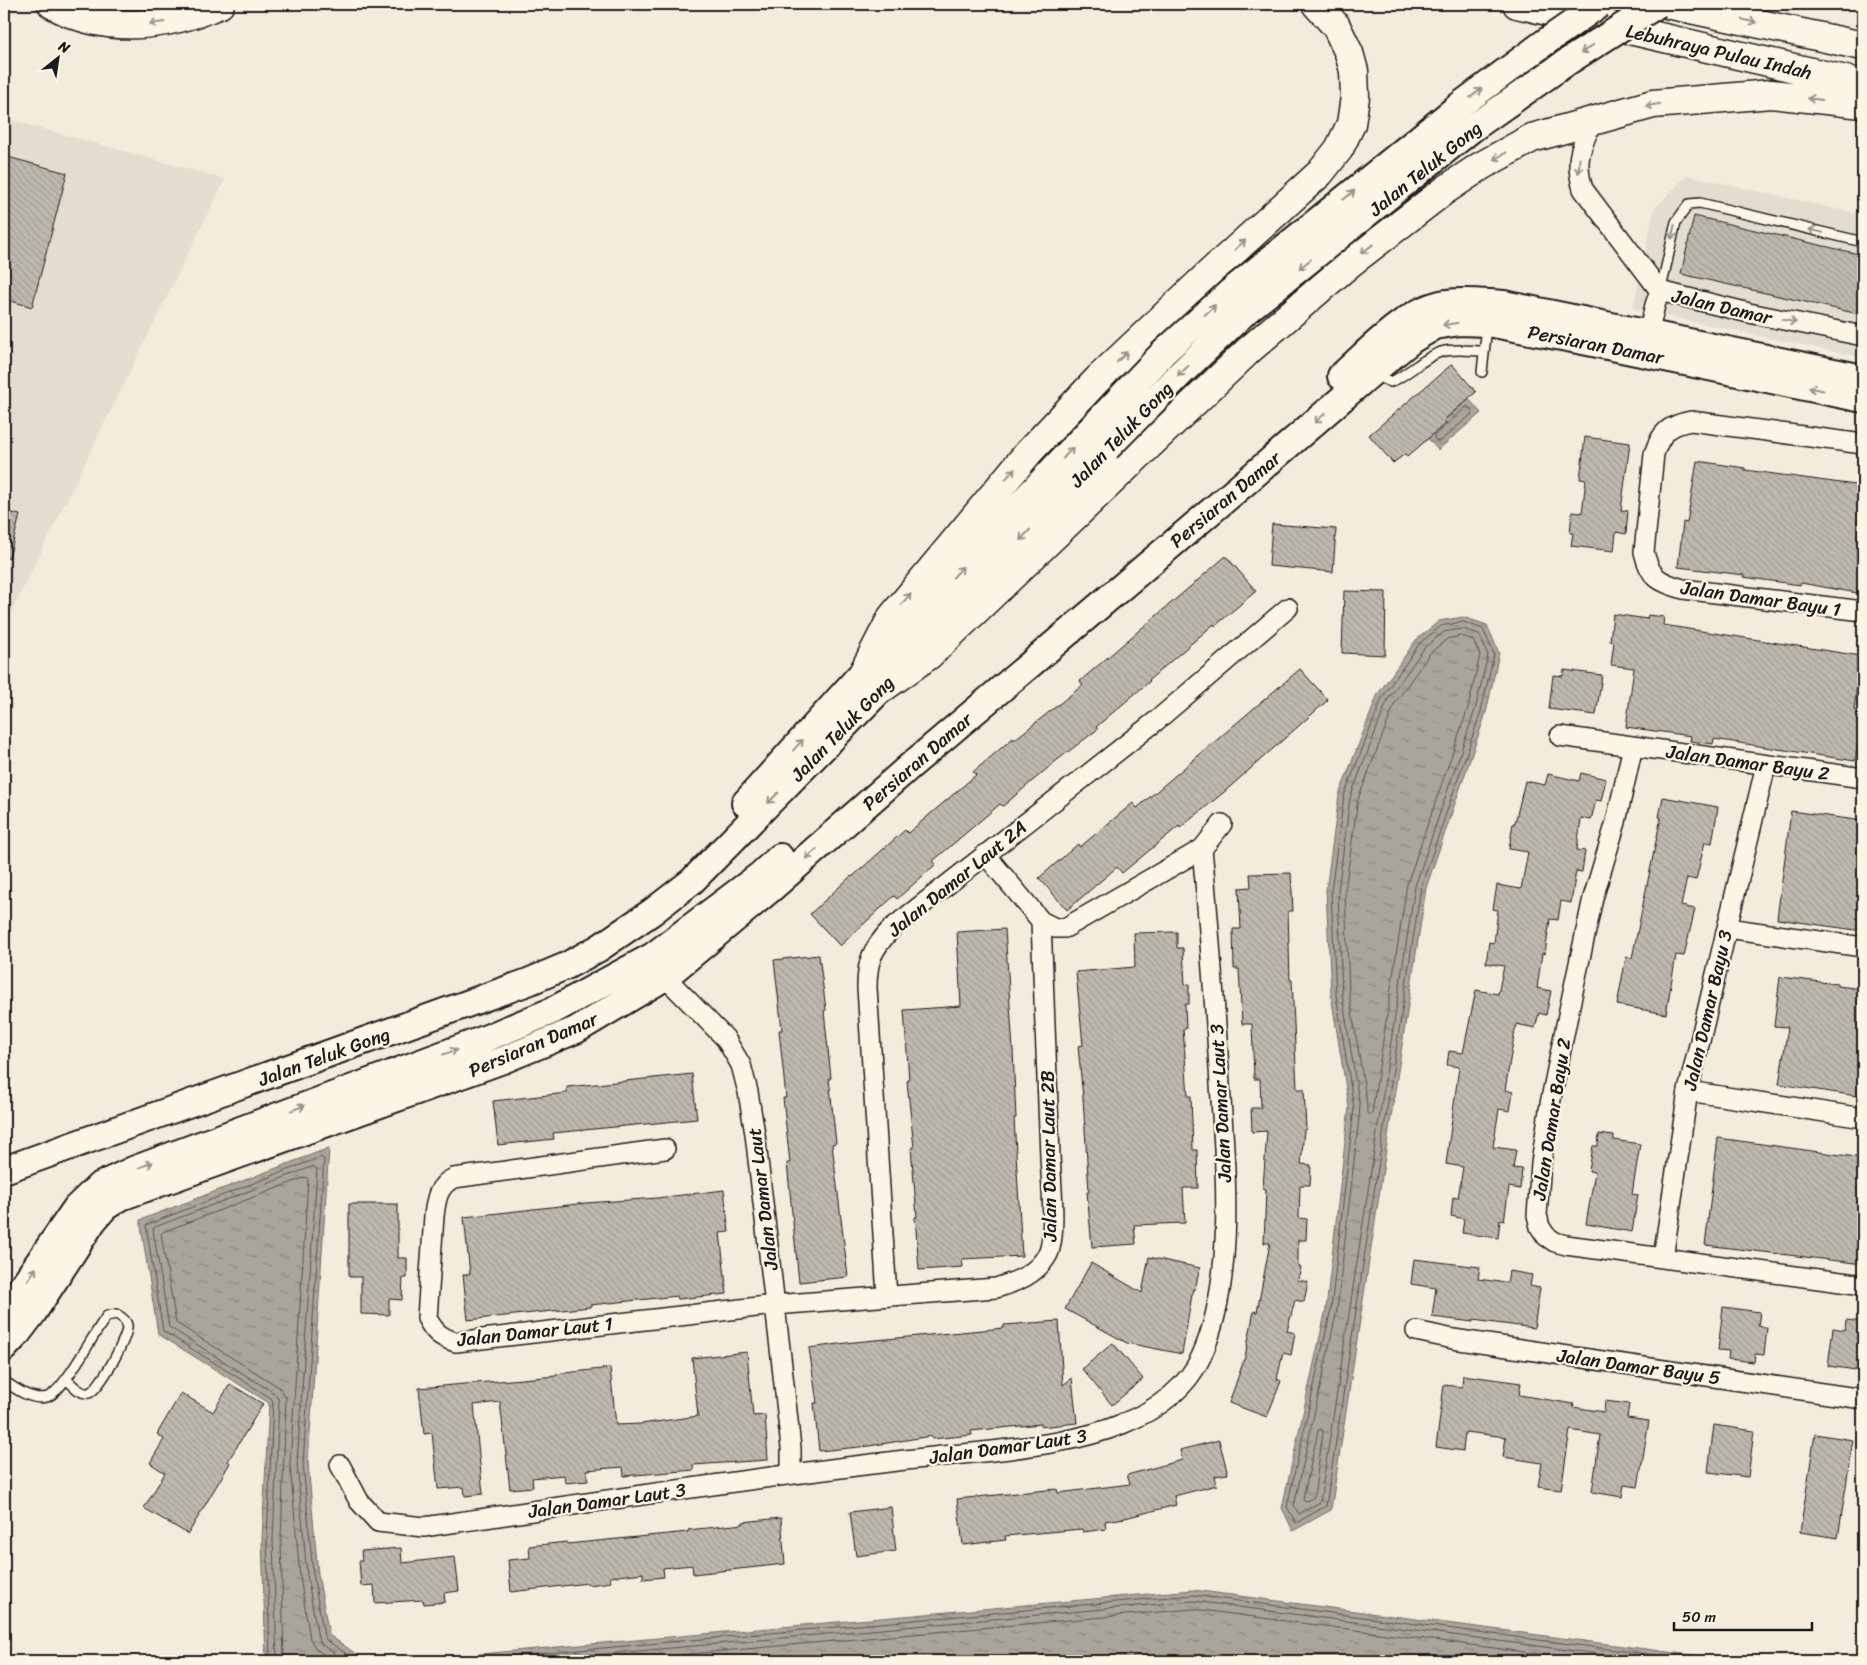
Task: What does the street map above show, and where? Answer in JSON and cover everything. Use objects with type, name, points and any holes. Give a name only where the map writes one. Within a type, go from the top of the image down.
[{"type":"main road","points":[[52,4],[63,10],[94,20],[137,26],[167,22],[197,14],[220,4]]},
{"type":"main road","points":[[872,680],[892,617],[1028,452],[1133,346],[1320,173],[1339,149],[1351,124],[1356,97],[1354,70],[1349,52],[1336,26],[1316,4]]},
{"type":"main road","name":"Lebuhraya Pulau Indah","points":[[1517,4],[1863,84]]},
{"type":"main road","name":"Lebuhraya Pulau Indah","points":[[1667,4],[1863,46]]},
{"type":"main road","points":[[872,680],[929,655],[1249,350],[1349,264],[1438,195],[1481,166],[1532,138],[1653,104],[1771,94],[1863,104]]},
{"type":"street","name":"Jalan Teluk Gong","points":[[4,1170],[528,982],[566,966],[599,948],[660,906],[692,881],[872,680],[1098,439],[1163,354],[1230,292],[1459,106],[1544,42],[1600,4]]},
{"type":"street","name":"Jalan Teluk Gong","points":[[1098,439],[1182,372],[1246,311],[1473,128],[1567,62],[1658,4]]},
{"type":"street","name":"Jalan Damar","points":[[1593,120],[1582,146],[1578,171],[1583,189],[1660,291],[1749,313],[1863,336]]},
{"type":"street","points":[[1648,335],[1660,291]]},
{"type":"street","name":"Persiaran Damar","points":[[4,1314],[76,1208],[99,1186],[114,1178],[482,1040],[659,967],[759,876],[1396,328],[1420,312],[1445,303],[1504,304],[1863,378]]},
{"type":"street","name":"Persiaran Damar","points":[[4,1348],[18,1334],[33,1313],[93,1221],[105,1207],[121,1198],[504,1060],[576,1030],[659,967],[773,887],[909,767],[1240,487],[1375,370],[1413,339],[1435,326],[1460,322],[1488,323],[1592,342],[1863,399]]},
{"type":"street","name":"Jalan Damar Bayu 1","points":[[1863,444],[1691,421],[1678,424],[1666,431],[1658,441],[1654,454],[1644,552],[1647,567],[1655,576],[1667,584],[1683,589],[1863,611]]},
{"type":"street","name":"Jalan Damar Laut 2A","points":[[887,1296],[867,970],[874,950],[891,929],[1156,721],[1288,608]]},
{"type":"street","name":"Jalan Damar Bayu 2","points":[[1560,736],[1863,778]]},
{"type":"street","name":"Jalan Damar Bayu 2","points":[[1633,746],[1616,822],[1594,898],[1550,1104],[1541,1163],[1537,1214],[1540,1227],[1546,1236],[1555,1242],[1566,1245],[1863,1285]]},
{"type":"street","name":"Jalan Damar Bayu 3","points":[[1663,1258],[1688,1091],[1766,765]]},
{"type":"street","points":[[985,854],[1041,921],[1055,928],[1065,928],[1202,849],[1222,824]]},
{"type":"street","name":"Jalan Damar Laut 3","points":[[340,1465],[358,1501],[378,1522],[424,1527],[791,1474],[1039,1445],[1086,1436],[1120,1425],[1145,1414],[1175,1393],[1190,1376],[1201,1357],[1211,1329],[1222,1282],[1226,1213],[1222,1116],[1210,931],[1202,849]]},
{"type":"street","name":"Jalan Damar Laut 2B","points":[[774,1305],[996,1288],[1023,1280],[1038,1268],[1049,1252],[1052,1236],[1041,921]]},
{"type":"street","points":[[1726,928],[1863,947]]},
{"type":"street","name":"Jalan Damar Laut","points":[[659,967],[725,1038],[740,1065],[748,1092],[755,1134],[791,1448],[791,1474]]},
{"type":"street","points":[[1688,1091],[1863,1118]]},
{"type":"street","name":"Jalan Damar Laut 1","points":[[665,1149],[454,1178],[445,1182],[436,1200],[434,1216],[427,1318],[432,1327],[437,1334],[456,1342],[774,1305]]},
{"type":"street","name":"Jalan Damar Bayu 5","points":[[1416,1331],[1463,1340],[1863,1399]]},
{"type":"lane","points":[[1660,291],[1676,222],[1689,204],[1700,204],[1863,242]]},
{"type":"lane","points":[[1482,372],[1488,323]]},
{"type":"lane","points":[[1375,370],[1384,379],[1392,382],[1441,352],[1450,350],[1484,351]]},
{"type":"lane","points":[[4,1381],[20,1391],[37,1397],[47,1397],[55,1392],[66,1379],[107,1316],[116,1314],[125,1321],[127,1326],[125,1337],[97,1387],[85,1393],[66,1379]]},
{"type":"shaded area","points":[[4,118],[225,179],[4,627]]},
{"type":"shaded area","points":[[1687,175],[1863,215],[1863,358],[1633,309],[1654,209]]},
{"type":"water","points":[[1469,399],[1481,413],[1438,450],[1426,436]]},
{"type":"water","points":[[1463,617],[1487,625],[1499,653],[1486,713],[1426,888],[1331,1510],[1293,1531],[1282,1508],[1326,1309],[1349,1107],[1331,995],[1326,890],[1339,795],[1378,694],[1416,640],[1439,621]]},
{"type":"water","points":[[329,1148],[308,1463],[318,1574],[329,1635],[366,1661],[266,1661],[262,1540],[269,1403],[158,1334],[140,1220]]},
{"type":"water","points":[[1193,1590],[1738,1661],[402,1661]]},
{"type":"building","points":[[4,156],[67,173],[32,307],[4,299]]},
{"type":"building","points":[[1694,216],[1863,255],[1863,315],[1681,274]]},
{"type":"building","points":[[1452,364],[1476,392],[1444,420],[1446,423],[1407,457],[1405,454],[1393,463],[1369,435]]},
{"type":"building","points":[[1585,437],[1630,443],[1621,510],[1628,511],[1626,534],[1616,532],[1614,551],[1571,546],[1573,533],[1570,533],[1572,512],[1582,513],[1586,480],[1580,479]]},
{"type":"building","points":[[1697,461],[1745,468],[1745,470],[1863,486],[1863,594],[1801,583],[1800,585],[1743,577],[1744,575],[1678,567],[1683,522],[1687,523]]},
{"type":"building","points":[[4,511],[20,515],[9,558],[4,558]]},
{"type":"building","points":[[1272,524],[1336,529],[1333,572],[1269,566]]},
{"type":"building","points":[[1226,556],[1256,591],[1149,680],[1096,727],[1098,729],[1056,761],[1003,806],[1000,804],[933,861],[936,864],[897,899],[894,896],[840,946],[810,914],[905,830],[908,833],[976,775],[973,772],[1013,738],[1014,740],[1083,685],[1080,681]]},
{"type":"building","points":[[1344,591],[1386,592],[1385,655],[1342,653]]},
{"type":"building","points":[[1613,614],[1647,619],[1648,615],[1664,617],[1663,625],[1861,656],[1854,710],[1863,712],[1855,761],[1714,739],[1713,744],[1690,741],[1691,736],[1626,727],[1634,668],[1611,665],[1614,642],[1610,641]]},
{"type":"building","points":[[1300,669],[1328,700],[1223,793],[1180,828],[1179,826],[1122,873],[1117,867],[1067,910],[1039,878],[1078,844],[1080,847],[1133,803],[1137,808]]},
{"type":"building","points":[[1564,670],[1602,675],[1596,715],[1549,709],[1553,675],[1563,676]]},
{"type":"building","points":[[1581,773],[1606,779],[1601,801],[1596,800],[1591,820],[1581,818],[1577,850],[1585,851],[1582,872],[1576,871],[1571,903],[1561,901],[1558,920],[1550,919],[1545,954],[1542,953],[1537,988],[1551,991],[1546,1015],[1539,1013],[1535,1028],[1516,1024],[1505,1090],[1513,1092],[1510,1111],[1499,1109],[1493,1147],[1516,1150],[1513,1168],[1522,1169],[1520,1189],[1509,1187],[1504,1221],[1500,1220],[1498,1238],[1462,1233],[1464,1219],[1451,1216],[1453,1197],[1458,1198],[1463,1167],[1446,1164],[1459,1067],[1447,1065],[1449,1051],[1463,1053],[1476,990],[1498,994],[1504,966],[1486,963],[1489,942],[1494,943],[1498,910],[1493,909],[1497,885],[1521,889],[1528,852],[1509,849],[1513,823],[1515,823],[1525,781],[1545,785],[1548,774],[1579,781]]},
{"type":"building","points":[[1663,797],[1718,807],[1712,843],[1705,842],[1696,880],[1687,878],[1681,906],[1695,909],[1684,956],[1676,955],[1666,1014],[1617,1005],[1626,957],[1632,958],[1661,817],[1659,817]]},
{"type":"building","points":[[1791,811],[1863,821],[1863,931],[1777,919]]},
{"type":"building","points":[[1291,873],[1293,911],[1288,911],[1290,980],[1292,980],[1297,1089],[1304,1089],[1306,1129],[1304,1130],[1301,1164],[1311,1165],[1310,1185],[1300,1185],[1299,1218],[1307,1219],[1306,1240],[1298,1240],[1298,1266],[1301,1267],[1298,1280],[1308,1282],[1304,1302],[1295,1300],[1287,1331],[1295,1333],[1291,1355],[1283,1353],[1277,1379],[1281,1381],[1267,1417],[1229,1403],[1245,1357],[1254,1311],[1257,1312],[1270,1243],[1264,1243],[1266,1189],[1263,1188],[1267,1131],[1252,1132],[1251,1108],[1261,1108],[1260,1079],[1254,1079],[1252,1024],[1242,1024],[1239,969],[1234,969],[1233,929],[1241,929],[1239,888],[1251,887],[1250,874]]},
{"type":"building","points":[[1005,929],[1013,1050],[1016,1118],[1014,1118],[1022,1256],[962,1259],[963,1267],[919,1270],[911,1148],[914,1148],[907,1081],[909,1080],[904,1010],[961,1006],[957,932]]},
{"type":"building","points":[[1177,932],[1177,948],[1183,948],[1185,985],[1189,984],[1189,1004],[1185,1004],[1186,1029],[1183,1029],[1188,1096],[1191,1096],[1193,1150],[1197,1150],[1198,1188],[1183,1188],[1185,1223],[1134,1225],[1136,1244],[1092,1247],[1078,1046],[1083,1045],[1076,972],[1135,967],[1134,933]]},
{"type":"building","points":[[819,955],[826,1010],[824,1011],[831,1078],[829,1078],[836,1143],[832,1144],[848,1277],[799,1282],[787,1163],[790,1163],[783,1098],[786,1098],[779,1030],[782,1030],[774,960]]},
{"type":"building","points":[[1780,977],[1863,989],[1863,1097],[1779,1084],[1788,1027],[1774,1026]]},
{"type":"building","points":[[692,1074],[697,1119],[553,1133],[554,1139],[498,1145],[493,1101],[567,1093],[567,1087]]},
{"type":"building","points":[[1599,1134],[1614,1136],[1614,1140],[1640,1144],[1632,1194],[1638,1195],[1632,1232],[1586,1224],[1595,1172],[1589,1171],[1593,1146],[1598,1146]]},
{"type":"building","points":[[1718,1138],[1863,1158],[1863,1264],[1705,1245]]},
{"type":"building","points":[[724,1190],[729,1232],[720,1233],[727,1294],[678,1299],[677,1296],[468,1320],[463,1275],[470,1274],[464,1217]]},
{"type":"building","points":[[349,1204],[398,1204],[398,1258],[407,1258],[407,1278],[403,1278],[402,1300],[389,1299],[389,1315],[361,1314],[361,1277],[349,1277]]},
{"type":"building","points":[[1149,1257],[1200,1268],[1195,1289],[1193,1289],[1182,1354],[1127,1343],[1065,1309],[1091,1263],[1142,1293]]},
{"type":"building","points":[[1414,1259],[1480,1267],[1478,1279],[1507,1283],[1509,1271],[1532,1275],[1530,1286],[1540,1288],[1534,1328],[1432,1317],[1436,1288],[1411,1284]]},
{"type":"building","points":[[1723,1307],[1760,1312],[1758,1326],[1767,1328],[1764,1355],[1755,1354],[1754,1362],[1728,1359],[1729,1351],[1718,1350]]},
{"type":"building","points":[[1846,1320],[1863,1322],[1863,1371],[1828,1366],[1833,1328],[1845,1330]]},
{"type":"building","points":[[1059,1321],[1063,1385],[1072,1378],[1077,1423],[1041,1427],[1041,1424],[971,1431],[972,1435],[932,1439],[931,1436],[869,1446],[819,1451],[814,1403],[817,1403],[809,1348],[1004,1328],[1004,1325]]},
{"type":"building","points":[[1113,1343],[1143,1379],[1112,1405],[1082,1369]]},
{"type":"building","points":[[747,1352],[753,1416],[765,1415],[768,1460],[693,1465],[694,1470],[624,1476],[623,1467],[586,1470],[588,1481],[565,1483],[564,1475],[532,1478],[533,1487],[510,1489],[500,1402],[474,1405],[483,1494],[465,1496],[464,1487],[438,1489],[432,1433],[424,1434],[419,1388],[556,1376],[556,1374],[610,1368],[616,1425],[641,1424],[698,1416],[692,1358]]},
{"type":"building","points":[[1463,1375],[1521,1383],[1519,1395],[1574,1404],[1573,1407],[1604,1412],[1605,1401],[1629,1404],[1627,1418],[1649,1421],[1638,1487],[1624,1485],[1622,1497],[1592,1492],[1600,1435],[1570,1430],[1561,1490],[1538,1487],[1542,1463],[1503,1457],[1506,1437],[1465,1432],[1463,1451],[1436,1447],[1444,1385],[1462,1387]]},
{"type":"building","points":[[230,1384],[263,1404],[228,1461],[230,1463],[188,1534],[144,1508],[165,1473],[150,1463],[164,1439],[157,1434],[181,1393],[213,1412]]},
{"type":"building","points":[[1714,1425],[1754,1431],[1748,1477],[1708,1472]]},
{"type":"building","points":[[1815,1434],[1853,1440],[1838,1538],[1800,1532]]},
{"type":"building","points":[[1219,1440],[1228,1474],[1215,1476],[1217,1485],[1174,1496],[1176,1505],[1105,1521],[1106,1529],[1083,1532],[1082,1529],[1005,1536],[1006,1540],[963,1545],[957,1499],[1057,1489],[1058,1493],[1130,1484],[1127,1475],[1182,1460],[1180,1450]]},
{"type":"building","points":[[891,1507],[896,1551],[856,1556],[850,1512]]},
{"type":"building","points":[[781,1518],[785,1564],[693,1574],[692,1565],[663,1568],[664,1577],[643,1579],[643,1573],[610,1577],[611,1582],[511,1592],[508,1560],[530,1558],[529,1546],[688,1532],[688,1530]]},
{"type":"building","points":[[401,1548],[402,1563],[455,1557],[459,1591],[444,1593],[445,1602],[424,1604],[423,1600],[375,1603],[374,1585],[361,1586],[359,1561],[362,1561],[361,1551]]}]
